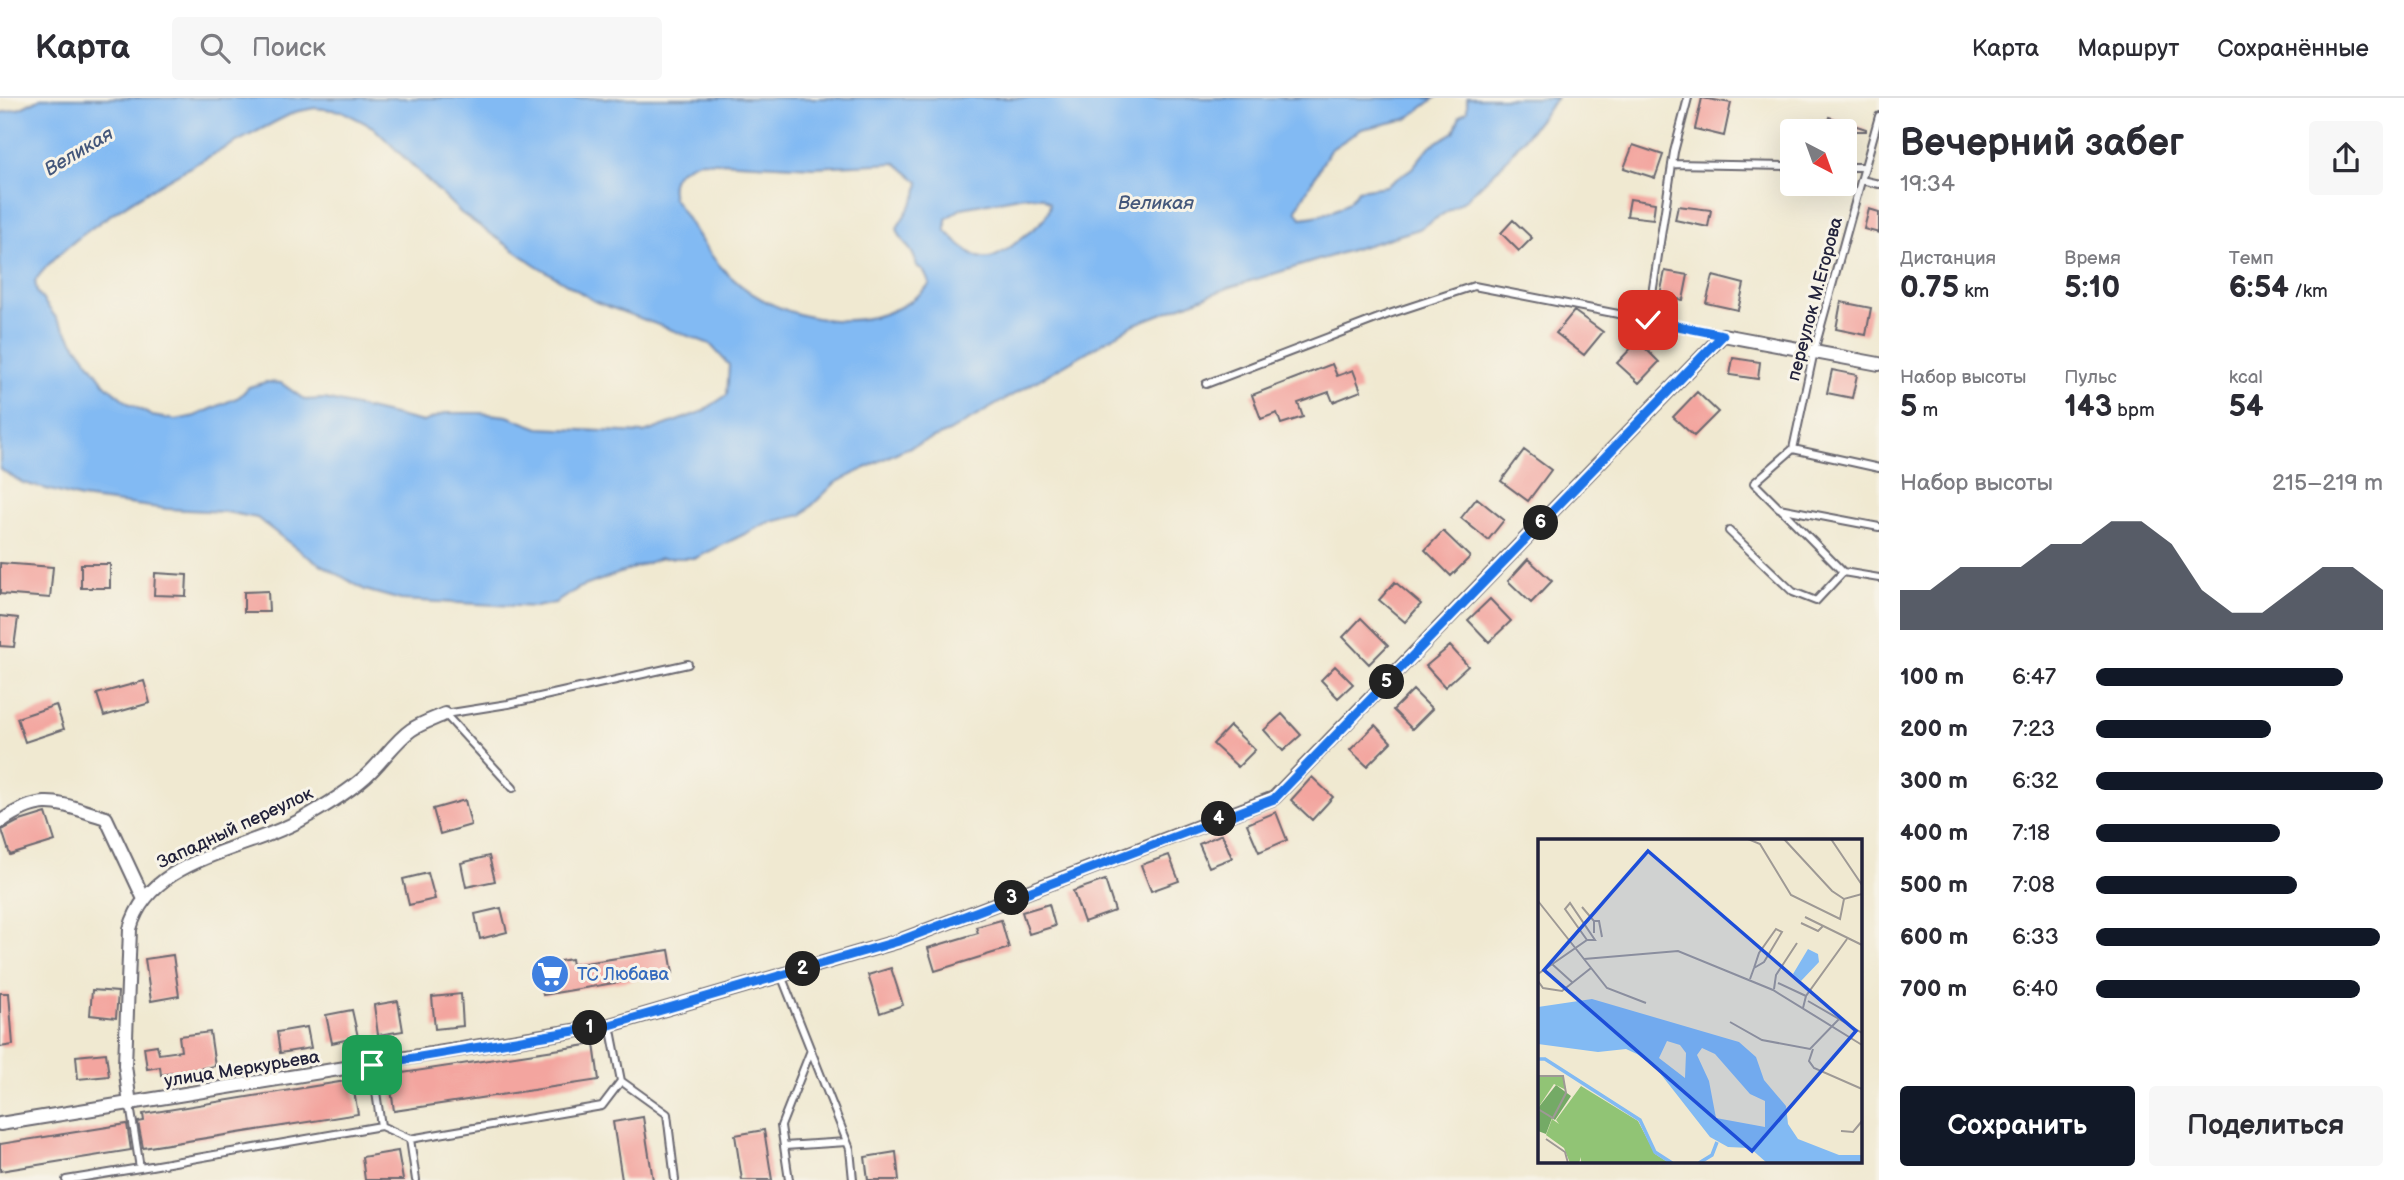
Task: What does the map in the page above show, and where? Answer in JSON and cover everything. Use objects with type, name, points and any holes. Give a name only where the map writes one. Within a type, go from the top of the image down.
[{"type":"street","points":[[1723,335],[1879,364]]},
{"type":"street","name":"улица Меркурьева","points":[[0,1124],[610,1025],[899,941],[1274,799],[1723,335]]},
{"type":"street","name":"Западный переулок","points":[[143,897],[155,885],[191,866],[297,822],[337,799],[366,776],[411,730],[445,714]]},
{"type":"street","points":[[0,821],[22,806],[49,801],[106,818],[143,897],[135,909],[130,929],[125,1065],[130,1105]]},
{"type":"lane","points":[[1648,320],[1672,164],[1688,98]]},
{"type":"lane","name":"переулок М.Егорова","points":[[1793,449],[1814,351],[1879,116]]},
{"type":"lane","points":[[1672,164],[1780,166]]},
{"type":"lane","points":[[1857,167],[1865,167]]},
{"type":"lane","points":[[1861,180],[1879,184]]},
{"type":"lane","points":[[1206,384],[1389,314],[1474,286],[1723,335]]},
{"type":"lane","points":[[1879,468],[1793,449],[1754,483],[1843,572],[1879,578]]},
{"type":"lane","points":[[1779,508],[1879,527]]},
{"type":"lane","points":[[1729,531],[1793,592],[1816,601],[1843,572]]},
{"type":"lane","name":"Западный переулок","points":[[445,714],[508,704],[688,664]]},
{"type":"lane","points":[[445,714],[513,788]]},
{"type":"lane","points":[[781,975],[847,1142],[853,1180]]},
{"type":"lane","points":[[610,1025],[621,1081],[667,1114],[675,1180]]},
{"type":"lane","points":[[789,1180],[781,1126],[811,1051]]},
{"type":"lane","points":[[372,1065],[381,1126]]},
{"type":"lane","points":[[66,1180],[381,1126],[410,1139],[602,1106],[621,1081]]},
{"type":"lane","points":[[130,1105],[140,1168]]},
{"type":"lane","points":[[410,1139],[416,1180]]},
{"type":"lane","points":[[784,1146],[847,1142]]},
{"type":"water","name":"Великая","points":[[41,98],[1435,98],[1407,119],[1362,129],[1330,150],[1296,210],[1301,218],[1333,211],[1347,203],[1358,190],[1386,186],[1412,168],[1430,146],[1454,132],[1460,116],[1467,111],[1467,98],[1557,98],[1501,166],[1464,201],[1419,229],[1228,288],[1135,324],[949,432],[900,451],[835,483],[802,515],[767,523],[696,558],[661,558],[579,588],[555,603],[536,607],[401,600],[365,590],[305,555],[257,518],[226,512],[167,509],[81,498],[23,483],[0,469],[0,113],[21,108]],"holes":[[[315,108],[342,111],[373,127],[461,213],[534,264],[596,302],[710,344],[729,365],[727,395],[701,412],[644,433],[539,428],[507,416],[480,413],[446,413],[423,422],[325,399],[305,400],[281,383],[266,382],[249,387],[239,397],[195,416],[176,420],[152,416],[128,403],[106,385],[37,292],[35,281],[54,259],[80,236],[111,214],[181,172],[295,112]],[[699,161],[814,167],[896,163],[919,182],[917,195],[897,228],[930,284],[909,302],[884,314],[858,319],[830,320],[802,315],[776,306],[751,293],[721,267],[673,198],[674,178]],[[1025,196],[1042,197],[1050,203],[1047,214],[1012,246],[992,257],[984,258],[967,251],[946,231],[946,219],[962,208]]]},
{"type":"building","points":[[1702,98],[1731,103],[1724,136],[1695,129]]},
{"type":"building","points":[[1857,126],[1866,129],[1857,131]]},
{"type":"building","points":[[1633,145],[1663,155],[1655,178],[1624,168]]},
{"type":"building","points":[[1630,199],[1655,203],[1653,219],[1627,216]]},
{"type":"building","points":[[1678,206],[1711,210],[1708,227],[1675,220]]},
{"type":"building","points":[[1869,209],[1879,212],[1879,233],[1864,229]]},
{"type":"building","points":[[1513,220],[1532,238],[1519,251],[1501,233]]},
{"type":"building","points":[[1665,271],[1688,275],[1683,300],[1660,295]]},
{"type":"building","points":[[1713,276],[1744,284],[1738,310],[1706,303]]},
{"type":"building","points":[[1841,302],[1871,308],[1866,335],[1836,329]]},
{"type":"building","points":[[1574,311],[1603,332],[1584,355],[1556,333]]},
{"type":"building","points":[[1638,341],[1659,362],[1639,383],[1617,363]]},
{"type":"building","points":[[1733,358],[1760,362],[1758,379],[1730,375]]},
{"type":"building","points":[[1332,364],[1337,376],[1353,370],[1361,391],[1333,402],[1329,392],[1298,403],[1303,417],[1281,424],[1277,413],[1261,419],[1252,395]]},
{"type":"building","points":[[1832,370],[1857,375],[1852,398],[1827,393]]},
{"type":"building","points":[[1697,392],[1718,412],[1694,436],[1673,417]]},
{"type":"building","points":[[1524,450],[1551,470],[1528,501],[1501,481]]},
{"type":"building","points":[[1477,498],[1504,520],[1488,540],[1461,518]]},
{"type":"building","points":[[1443,531],[1470,557],[1451,576],[1425,550]]},
{"type":"building","points":[[1528,559],[1552,581],[1531,603],[1508,581]]},
{"type":"building","points":[[0,563],[53,567],[50,598],[0,594]]},
{"type":"building","points":[[81,564],[110,564],[110,588],[81,588]]},
{"type":"building","points":[[155,573],[187,575],[186,596],[154,595]]},
{"type":"building","points":[[1395,582],[1421,604],[1405,622],[1379,600]]},
{"type":"building","points":[[268,591],[269,612],[244,612],[244,592]]},
{"type":"building","points":[[1490,599],[1511,621],[1489,642],[1468,620]]},
{"type":"building","points":[[0,616],[18,618],[14,647],[0,646]]},
{"type":"building","points":[[1361,618],[1388,645],[1369,664],[1343,637]]},
{"type":"building","points":[[1450,646],[1468,666],[1445,687],[1426,666]]},
{"type":"building","points":[[1335,666],[1353,684],[1338,698],[1321,680]]},
{"type":"building","points":[[144,681],[150,703],[104,716],[97,694]]},
{"type":"building","points":[[1413,690],[1432,709],[1412,729],[1393,710]]},
{"type":"building","points":[[56,705],[64,729],[25,742],[17,718]]},
{"type":"building","points":[[1282,714],[1301,735],[1283,751],[1264,730]]},
{"type":"building","points":[[1375,725],[1391,742],[1367,766],[1350,750]]},
{"type":"building","points":[[1230,726],[1255,750],[1238,767],[1213,744]]},
{"type":"building","points":[[1312,777],[1333,797],[1312,820],[1291,800]]},
{"type":"building","points":[[465,800],[471,825],[440,834],[433,809]]},
{"type":"building","points":[[1276,812],[1287,840],[1259,852],[1247,824]]},
{"type":"building","points":[[46,813],[55,841],[10,855],[2,830]]},
{"type":"building","points":[[1222,834],[1232,858],[1209,867],[1199,844]]},
{"type":"building","points":[[1169,855],[1179,881],[1151,891],[1141,865]]},
{"type":"building","points":[[489,856],[495,881],[466,887],[461,863]]},
{"type":"building","points":[[428,873],[435,899],[409,905],[403,879]]},
{"type":"building","points":[[1105,880],[1115,911],[1084,922],[1073,891]]},
{"type":"building","points":[[1049,904],[1055,926],[1029,934],[1022,912]]},
{"type":"building","points":[[501,908],[507,932],[480,939],[475,914]]},
{"type":"building","points":[[1001,920],[1009,948],[935,971],[928,948],[978,933],[976,927]]},
{"type":"building","points":[[669,950],[673,973],[543,995],[538,965],[571,959],[572,965]]},
{"type":"building","points":[[173,955],[179,996],[151,1001],[145,959]]},
{"type":"building","points":[[891,968],[903,1005],[880,1013],[868,975]]},
{"type":"building","points":[[92,990],[118,992],[116,1018],[90,1015]]},
{"type":"building","points":[[0,993],[9,993],[13,1045],[0,1047]]},
{"type":"building","points":[[461,994],[463,1026],[435,1029],[432,997]]},
{"type":"building","points":[[398,1001],[403,1031],[378,1035],[374,1005]]},
{"type":"building","points":[[352,1010],[358,1037],[332,1043],[326,1015]]},
{"type":"building","points":[[307,1027],[311,1048],[280,1053],[277,1032]]},
{"type":"building","points":[[210,1032],[215,1066],[161,1075],[160,1067],[147,1069],[144,1047],[157,1045],[159,1054],[181,1051],[179,1036]]},
{"type":"building","points":[[594,1044],[599,1080],[394,1111],[389,1075]]},
{"type":"building","points":[[106,1053],[109,1076],[78,1079],[76,1056]]},
{"type":"building","points":[[352,1080],[358,1114],[143,1148],[138,1122],[144,1121],[143,1114]]},
{"type":"building","points":[[643,1117],[653,1180],[622,1180],[613,1122]]},
{"type":"building","points":[[127,1124],[131,1150],[0,1171],[0,1144]]},
{"type":"building","points":[[764,1130],[772,1180],[742,1180],[735,1135]]},
{"type":"building","points":[[398,1151],[403,1180],[365,1180],[362,1157]]},
{"type":"building","points":[[896,1152],[899,1180],[868,1180],[865,1157]]},
{"type":"place","name":"ТС Любава","points":[[550,974]]},
{"type":"route","points":[[372,1065],[610,1025],[899,941],[1274,799],[1723,335],[1648,320]]}]
